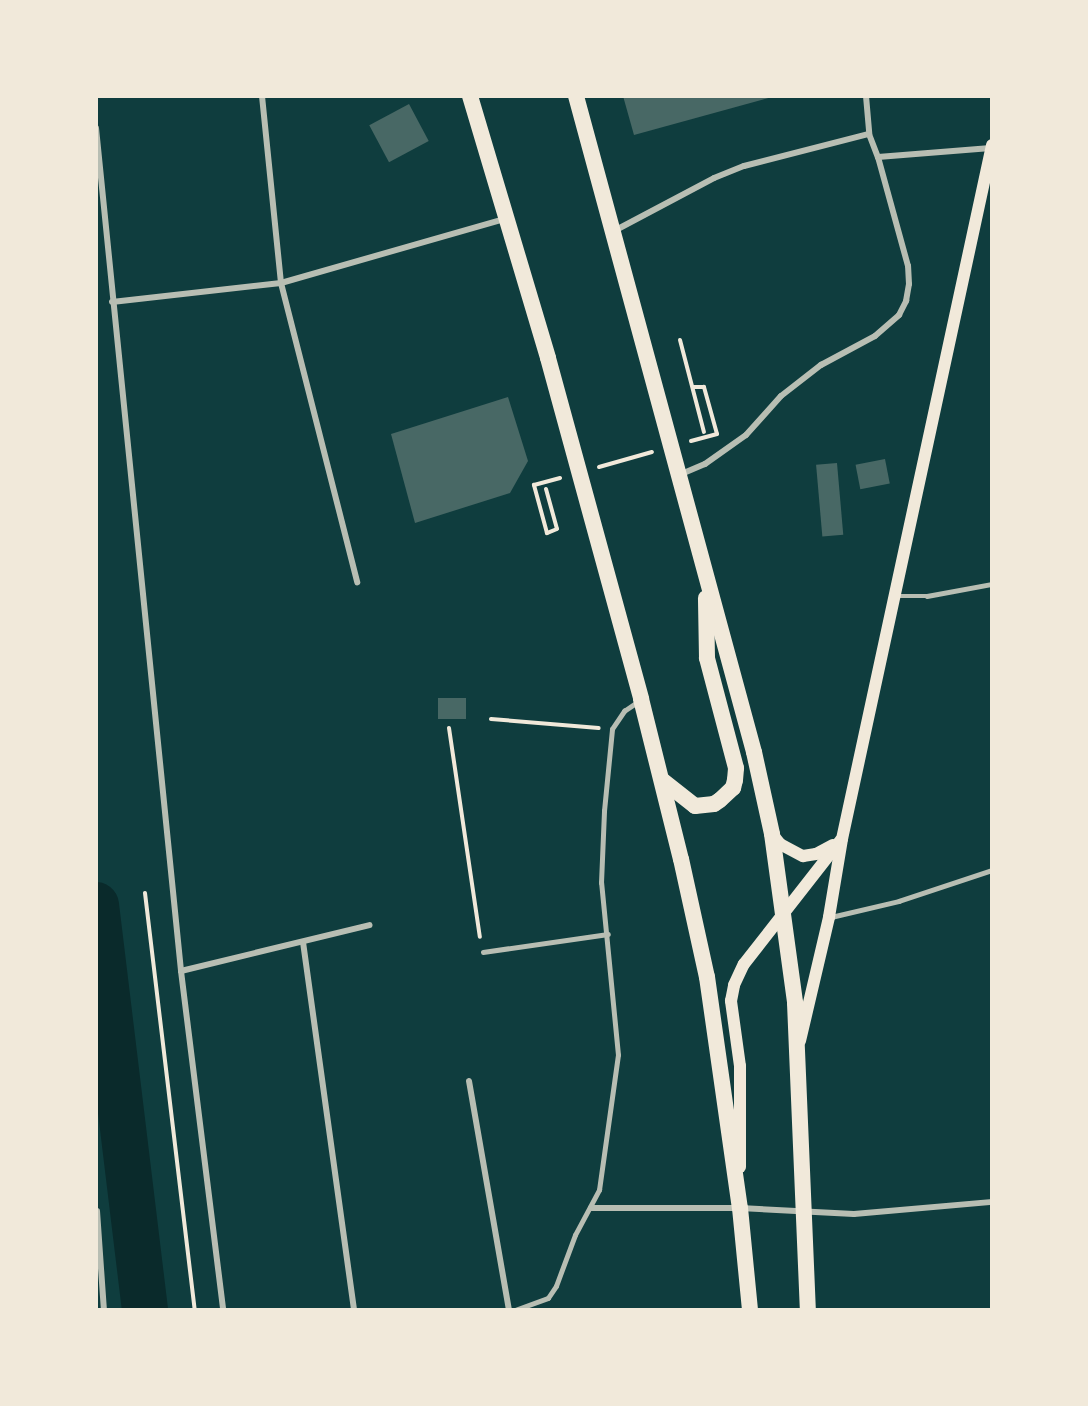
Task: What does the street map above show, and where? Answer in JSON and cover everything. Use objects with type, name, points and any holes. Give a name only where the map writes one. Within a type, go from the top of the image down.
[{"type":"highway","points":[[470,96],[504,219],[548,358],[641,699],[707,977],[740,1208],[750,1310]]},
{"type":"highway","points":[[576,96],[754,752],[772,834],[798,1050],[803,1212],[811,1310]]},
{"type":"highway","points":[[661,780],[686,802],[695,806],[714,804],[727,795],[735,780],[736,768],[707,658],[705,570]]},
{"type":"main road","points":[[798,1050],[829,917],[842,839],[992,146]]},
{"type":"main road","points":[[772,834],[780,844],[803,855],[828,849],[842,839]]},
{"type":"main road","points":[[740,1208],[740,1066],[732,992],[744,964],[842,839]]},
{"type":"street","points":[[262,96],[281,283],[357,582]]},
{"type":"street","points":[[679,475],[705,464],[746,435],[781,396],[821,365],[875,336],[899,315],[907,292],[908,266],[878,157],[869,134],[866,96]]},
{"type":"street","points":[[96,128],[181,971],[223,1310]]},
{"type":"street","points":[[613,231],[714,178],[744,166],[869,134]]},
{"type":"street","points":[[878,157],[992,146]]},
{"type":"street","points":[[112,303],[281,283],[504,219]]},
{"type":"street","points":[[181,971],[369,925]]},
{"type":"street","points":[[303,942],[354,1310]]},
{"type":"street","points":[[469,1081],[509,1310]]},
{"type":"street","points":[[591,1208],[740,1208],[855,1214],[992,1202]]},
{"type":"street","points":[[97,1210],[104,1310]]},
{"type":"lane","points":[[895,596],[927,596],[992,584]]},
{"type":"lane","points":[[515,1310],[548,1298],[556,1286],[575,1235],[599,1190],[618,1055],[608,934],[601,883],[612,729],[624,711],[641,699]]},
{"type":"lane","points":[[829,917],[899,901],[992,870]]},
{"type":"lane","points":[[483,952],[608,934]]},
{"type":"path","points":[[680,340],[704,432]]},
{"type":"path","points":[[683,444],[717,434],[704,387],[693,387]]},
{"type":"path","points":[[591,469],[660,450]]},
{"type":"path","points":[[546,489],[557,529],[548,533],[534,485],[568,476]]},
{"type":"path","points":[[491,718],[612,729]]},
{"type":"path","points":[[449,728],[483,952]]},
{"type":"path","points":[[145,893],[195,1310]]},
{"type":"building","points":[[623,96],[772,96],[772,97],[634,135]]},
{"type":"building","points":[[409,104],[429,141],[389,162],[369,125]]},
{"type":"building","points":[[508,397],[528,461],[510,493],[415,523],[391,434]]},
{"type":"building","points":[[885,459],[890,484],[860,489],[856,465]]},
{"type":"building","points":[[837,463],[843,535],[822,537],[816,465]]},
{"type":"building","points":[[438,698],[466,698],[466,719],[438,719]]},
{"type":"waterway","points":[[96,905],[145,1310]]}]
